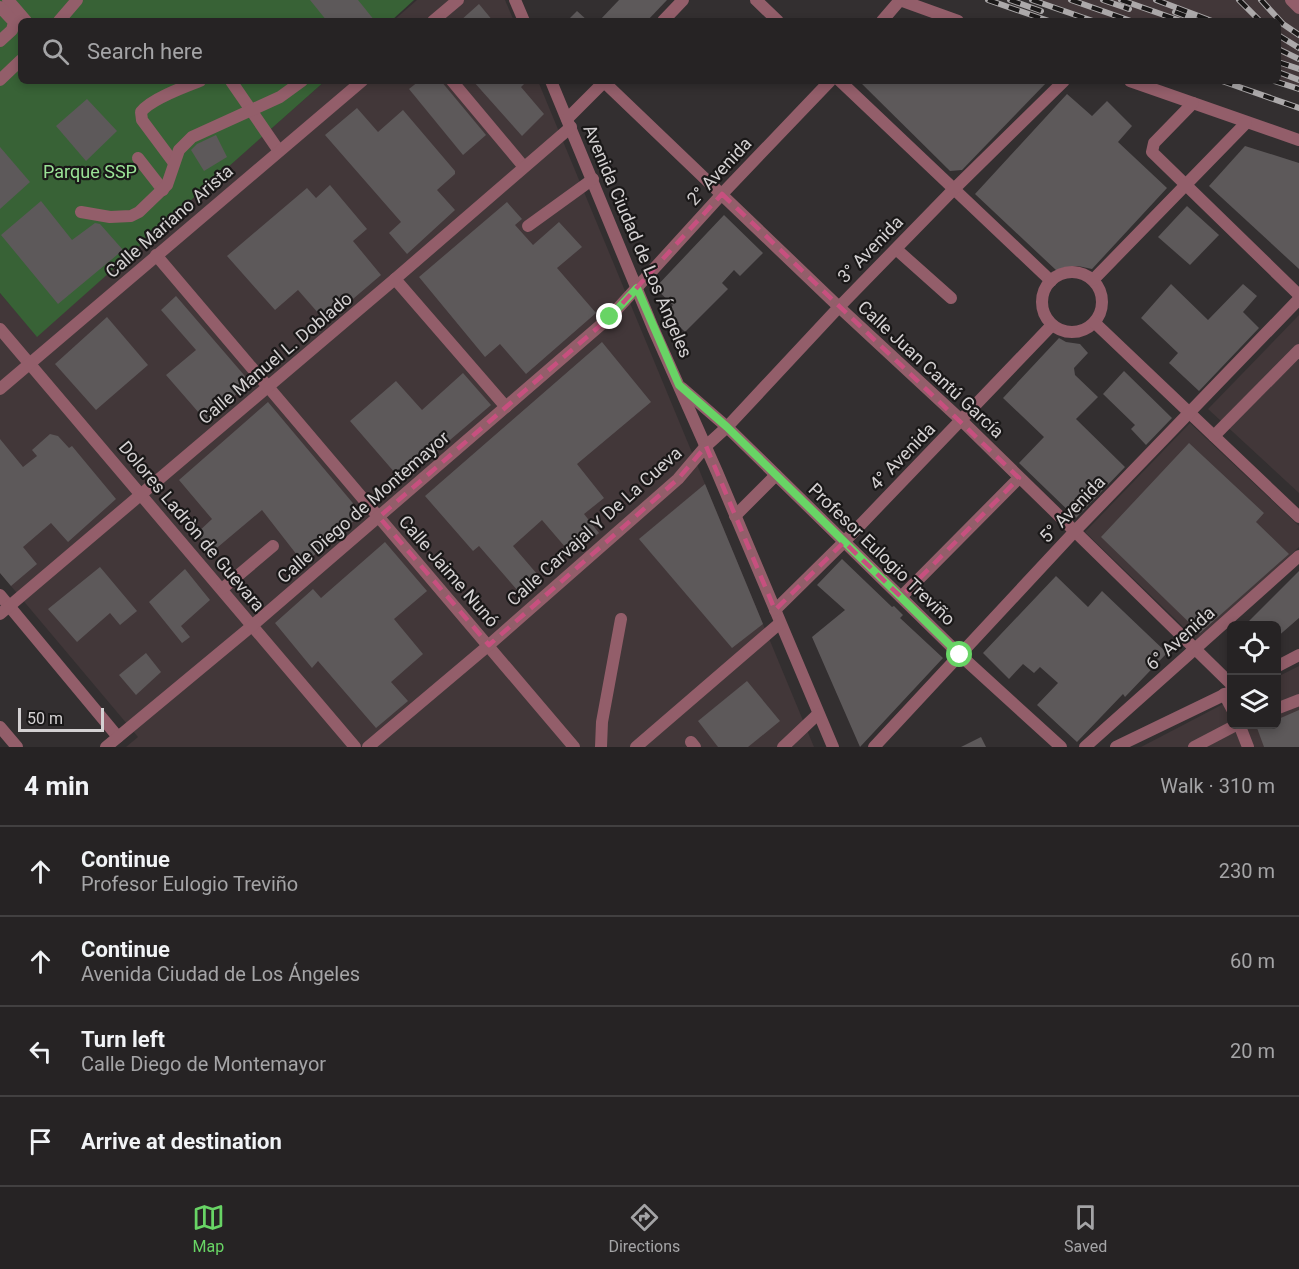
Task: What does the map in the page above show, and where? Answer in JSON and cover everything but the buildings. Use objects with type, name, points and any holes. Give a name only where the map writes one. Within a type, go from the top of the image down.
[{"type":"street","points":[[8,0],[23,18]]},
{"type":"street","points":[[62,18],[77,0]]},
{"type":"street","points":[[437,18],[458,0]]},
{"type":"street","points":[[515,0],[523,18]]},
{"type":"street","points":[[666,18],[683,0]]},
{"type":"street","points":[[756,0],[775,18]]},
{"type":"street","points":[[885,18],[900,0],[950,18]]},
{"type":"street","points":[[1291,0],[1299,8]]},
{"type":"street","points":[[0,7],[14,22],[12,30],[0,41]]},
{"type":"street","points":[[0,80],[18,63]]},
{"type":"street","points":[[174,164],[142,120],[141,112],[146,106],[193,84]]},
{"type":"street","points":[[238,84],[251,111],[279,152]]},
{"type":"street","points":[[81,212],[110,217],[131,216],[139,212],[163,190],[171,177],[179,150],[192,137],[280,97],[298,84]]},
{"type":"street","name":"Calle Mariano Arista","points":[[0,389],[358,84]]},
{"type":"street","points":[[455,84],[524,167]]},
{"type":"street","name":"Avenida Ciudad de Los Ángeles","points":[[552,84],[833,747]]},
{"type":"street","name":"Calle Manuel L. Doblado","points":[[5,610],[524,167],[569,123],[602,84]]},
{"type":"street","name":"Calle Juan Cantú García","points":[[607,84],[839,307],[961,420],[1196,649],[1227,688]]},
{"type":"street","name":"2° Avenida","points":[[637,288],[722,194],[827,84]]},
{"type":"street","points":[[843,84],[1051,281]]},
{"type":"street","name":"3° Avenida","points":[[706,446],[727,427],[954,189],[1061,84]]},
{"type":"street","points":[[1139,84],[1299,140]]},
{"type":"street","points":[[1193,103],[1154,143],[1152,149],[1154,155],[1299,295]]},
{"type":"street","points":[[1093,280],[1246,123]]},
{"type":"street","points":[[138,158],[163,190]]},
{"type":"street","points":[[528,226],[592,179]]},
{"type":"street","points":[[896,249],[951,298]]},
{"type":"street","name":"Calle Jaime Nunó","points":[[156,255],[574,747]]},
{"type":"street","points":[[1071,272],[1082,273],[1093,280],[1101,295],[1102,305],[1095,323],[1078,332],[1069,332],[1052,325],[1042,308],[1045,289],[1051,281],[1060,274],[1071,272]]},
{"type":"street","points":[[395,279],[506,407]]},
{"type":"street","name":"Calle Diego de Montemayor","points":[[106,747],[379,517],[610,317],[637,288]]},
{"type":"street","name":"5° Avenida","points":[[874,747],[1075,531],[1299,299]]},
{"type":"street","points":[[1095,323],[1299,517]]},
{"type":"street","name":"4° Avenida","points":[[775,610],[844,542],[1052,325]]},
{"type":"street","name":"Dolores Ladròn de Guevara","points":[[0,329],[355,747]]},
{"type":"street","points":[[1214,436],[1299,350]]},
{"type":"street","name":"Profesor Eulogio Treviño","points":[[679,385],[727,427],[960,655],[1061,747]]},
{"type":"street","name":"Calle Carvajal Y De La Cueva","points":[[368,747],[489,645],[678,479],[706,446]]},
{"type":"street","points":[[735,516],[776,475]]},
{"type":"street","points":[[901,597],[1018,478]]},
{"type":"street","points":[[222,589],[273,546]]},
{"type":"street","name":"6° Avenida","points":[[1086,747],[1299,556]]},
{"type":"street","points":[[0,595],[5,610],[118,737]]},
{"type":"street","points":[[601,747],[602,722],[621,619]]},
{"type":"street","points":[[636,747],[780,623]]},
{"type":"street","points":[[1281,664],[1299,655]]},
{"type":"street","points":[[1116,747],[1227,691]]},
{"type":"street","points":[[1281,707],[1299,700]]},
{"type":"street","points":[[783,747],[818,714]]},
{"type":"street","points":[[0,727],[17,747]]},
{"type":"street","points":[[1194,747],[1228,729]]},
{"type":"street","points":[[1240,729],[1248,747]]},
{"type":"highlighted area","points":[[722,194],[1019,478],[901,597],[844,542],[775,610],[706,446],[678,479],[489,645],[379,517],[610,317]]},
{"type":"shaded area","points":[[417,0],[505,0],[513,18],[396,18]]},
{"type":"shaded area","points":[[1041,0],[1299,0],[1299,89],[1281,82],[1281,18],[1093,18]]},
{"type":"shaded area","points":[[322,84],[539,84],[814,747],[126,747],[138,737],[0,573],[0,293],[37,336]]},
{"type":"shaded area","points":[[1299,315],[1299,493],[1208,409]]},
{"type":"shaded area","points":[[1190,423],[1299,526],[1299,547],[1198,641],[1085,532]]},
{"type":"shaded area","points":[[1299,666],[1299,747],[1141,747],[1227,702],[1227,729],[1281,729],[1281,675]]},
{"type":"green space","name":"Parque SSP","points":[[0,0],[414,0],[394,18],[18,18],[18,84],[322,84],[37,337],[0,293]]},
{"type":"railway","points":[[988,0],[1040,18]]},
{"type":"railway","points":[[1010,0],[1041,11]]},
{"type":"railway","points":[[1032,0],[1084,18]]},
{"type":"railway","points":[[1071,0],[1122,18]]},
{"type":"railway","points":[[1103,0],[1129,9]]},
{"type":"railway","points":[[1121,0],[1172,18]]},
{"type":"railway","points":[[1156,0],[1204,18]]},
{"type":"railway","points":[[1239,0],[1257,18]]},
{"type":"railway","points":[[1261,0],[1278,18]]},
{"type":"railway","points":[[1175,12],[1191,18]]},
{"type":"railway","points":[[1281,22],[1299,35]]},
{"type":"railway","points":[[1281,37],[1299,48]]},
{"type":"railway","points":[[1281,50],[1299,59]]},
{"type":"railway","points":[[1281,63],[1299,69]]},
{"type":"railway","points":[[1281,73],[1299,80]]},
{"type":"railway","points":[[1281,83],[1299,89]]},
{"type":"railway","points":[[1231,84],[1299,108]]},
{"type":"route","points":[[610,317],[637,288],[679,385],[727,427],[960,655]]}]
